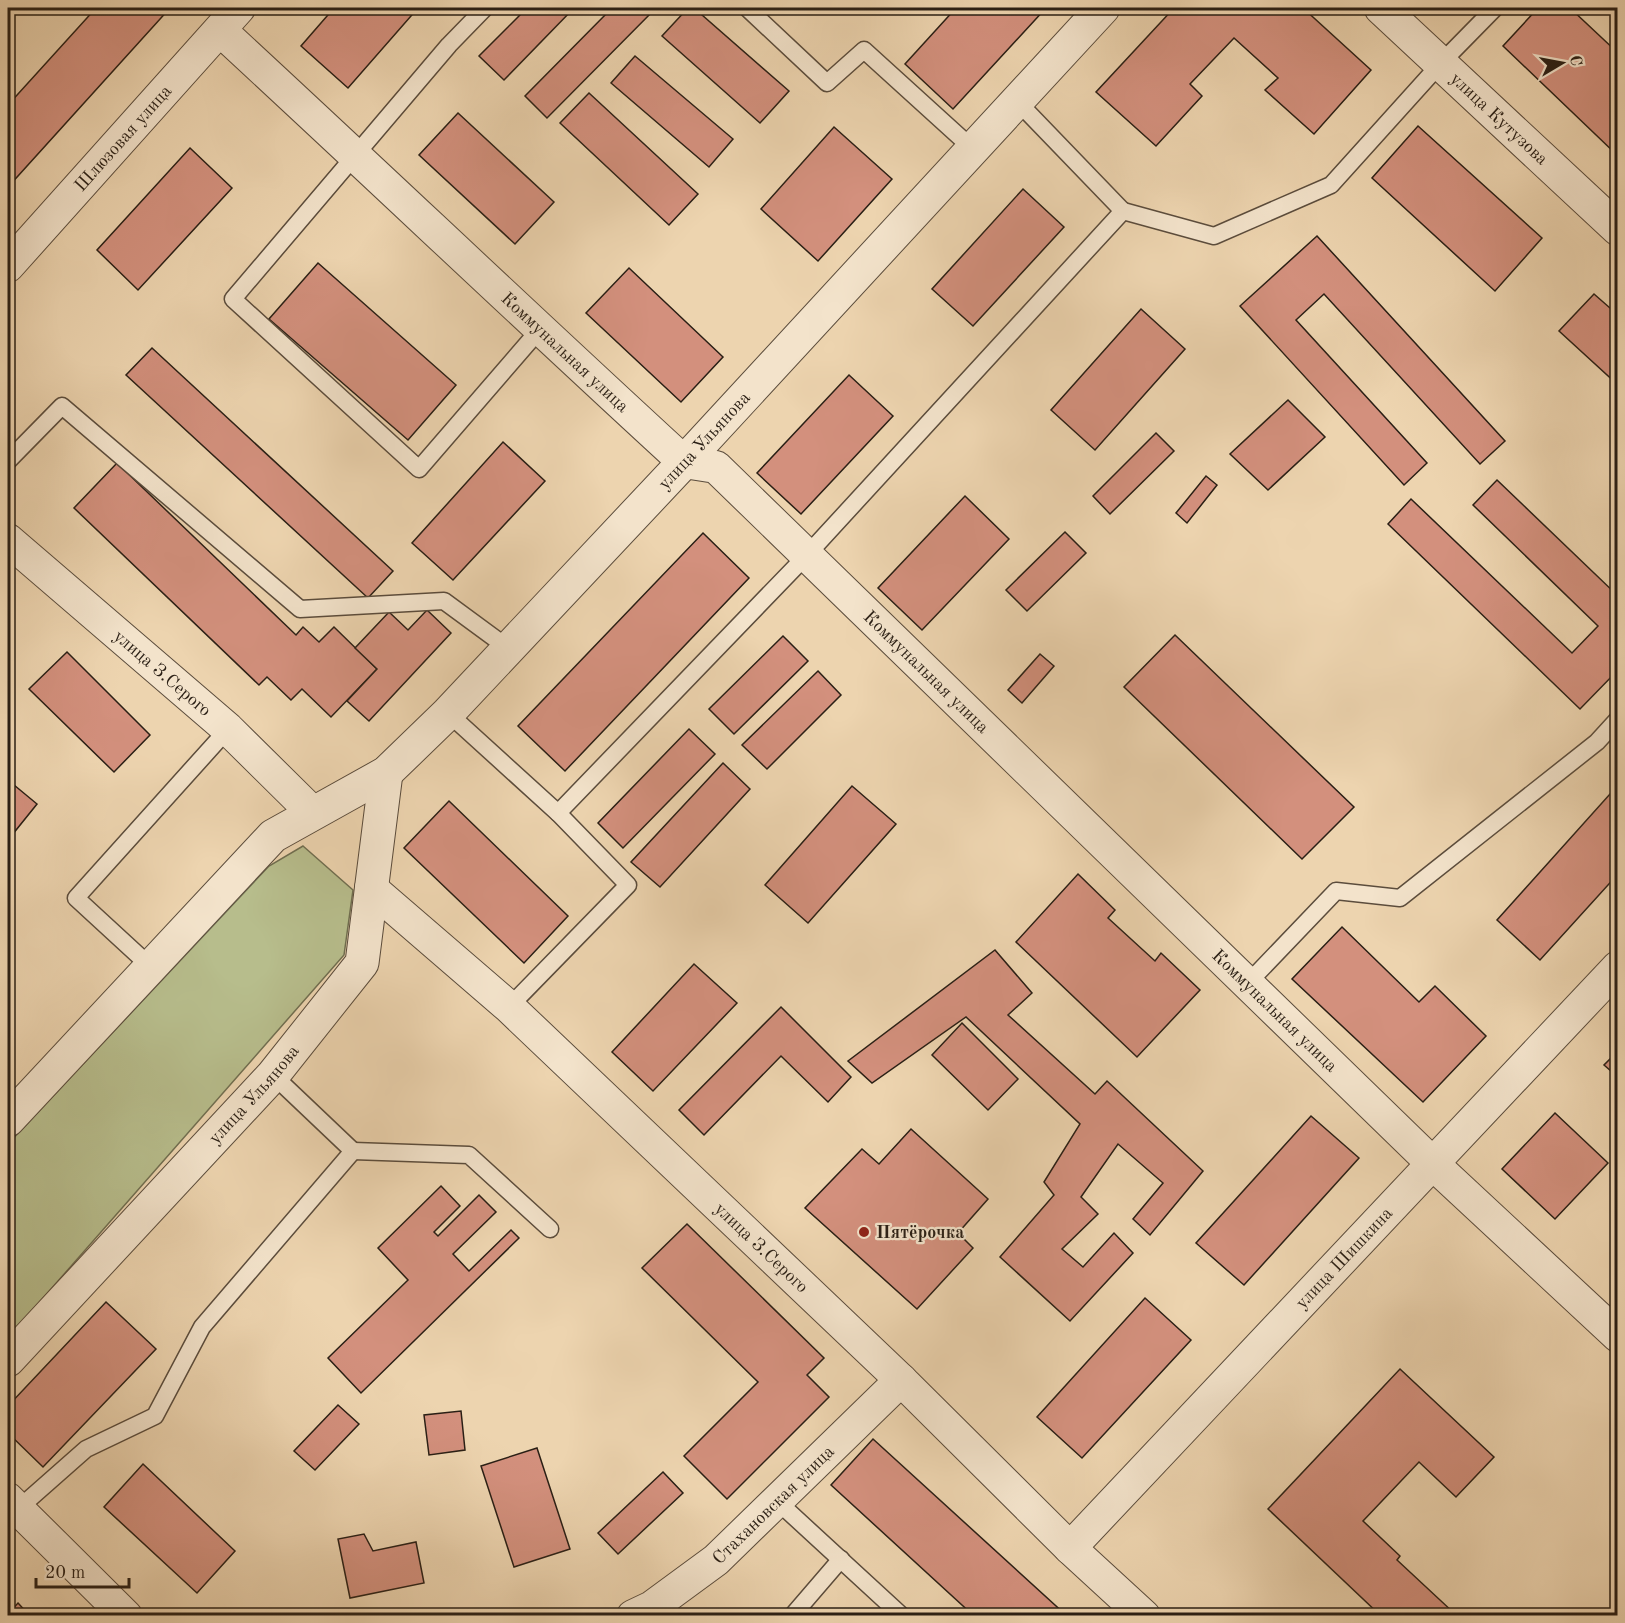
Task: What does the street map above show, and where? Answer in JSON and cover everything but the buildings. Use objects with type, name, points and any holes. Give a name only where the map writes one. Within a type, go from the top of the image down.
[{"type":"street","name":"улица Ульянова","points":[[8,1120],[273,836],[386,773],[448,713],[1104,8]]},
{"type":"street","name":"улица Кутузова","points":[[1382,8],[1617,230]]},
{"type":"street","name":"Коммунальная улица","points":[[229,19],[355,155],[684,462],[716,467],[1432,1163],[1617,1336]]},
{"type":"street","name":"Шлюзовая улица","points":[[8,266],[229,19]]},
{"type":"street","name":"улица З.Серого","points":[[8,540],[228,729],[313,813]]},
{"type":"street","name":"улица Ульянова","points":[[8,1360],[273,1075],[362,963],[386,773]]},
{"type":"street","name":"улица З.Серого","points":[[371,888],[509,1007],[901,1380],[1070,1548],[1144,1616]]},
{"type":"street","name":"улица Шишкина","points":[[1070,1548],[1617,967]]},
{"type":"street","name":"Стахановская улица","points":[[633,1616],[652,1607],[716,1560],[901,1380]]},
{"type":"street","points":[[13,1504],[126,1616]]},
{"type":"lane","points":[[484,8],[449,45],[233,299],[418,469],[540,329]]},
{"type":"lane","points":[[747,8],[827,83],[864,50],[973,149]]},
{"type":"lane","points":[[1017,101],[1123,211],[1214,236],[1331,185],[1441,63],[1495,8]]},
{"type":"lane","points":[[558,813],[806,556],[1123,211]]},
{"type":"lane","points":[[8,461],[62,406],[300,609],[444,601],[508,648]]},
{"type":"lane","points":[[448,713],[558,813],[628,885],[509,1007]]},
{"type":"lane","points":[[1247,984],[1336,891],[1400,898],[1597,742],[1617,718]]},
{"type":"lane","points":[[151,967],[76,898],[228,729]]},
{"type":"lane","points":[[273,1075],[353,1151],[469,1155],[550,1229]]},
{"type":"lane","points":[[13,1504],[86,1449],[155,1416],[202,1327],[353,1151]]},
{"type":"lane","points":[[777,1501],[902,1616]]},
{"type":"lane","points":[[792,1616],[842,1559]]},
{"type":"green space","points":[[303,846],[353,890],[344,955],[8,1338],[8,1144],[269,866]]},
{"type":"place","name":"Пятёрочка","points":[[864,1232]]}]
